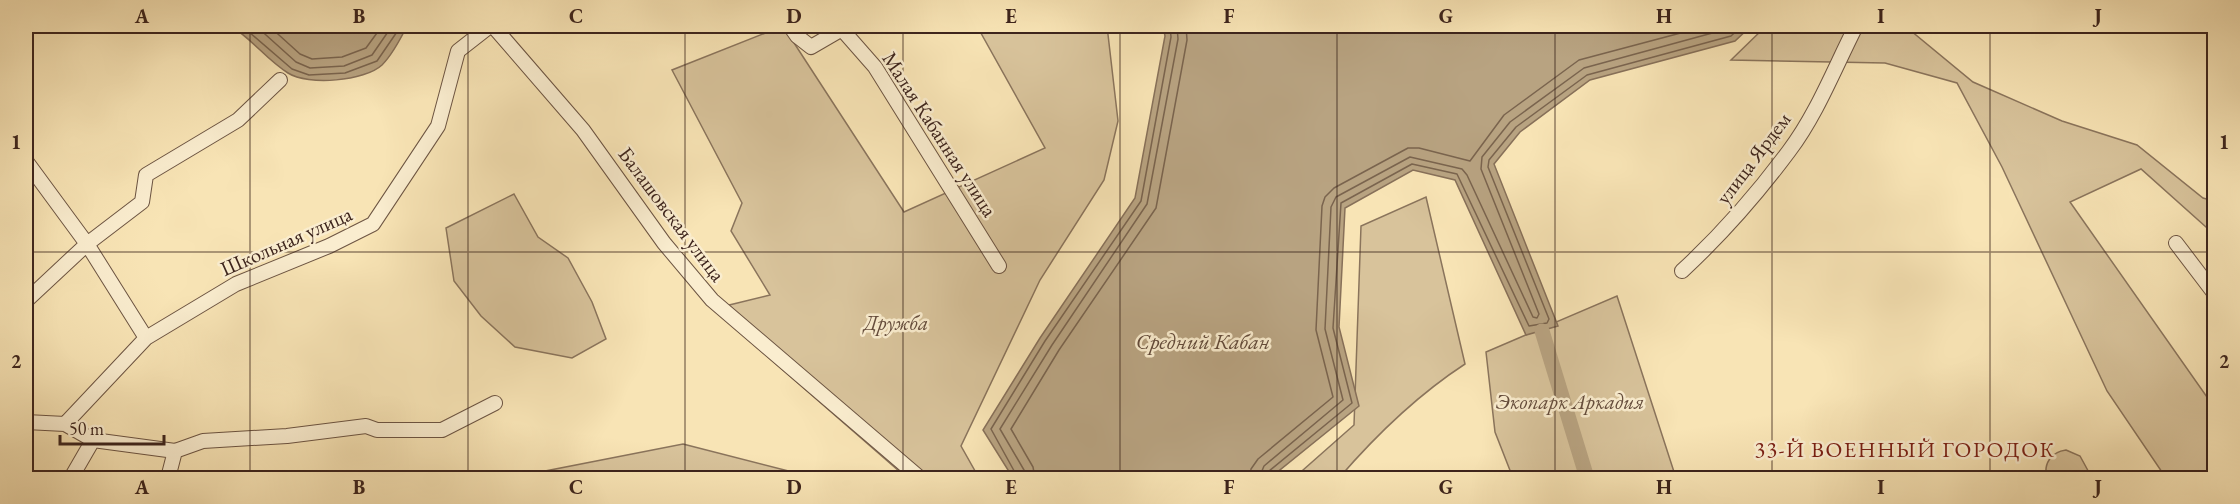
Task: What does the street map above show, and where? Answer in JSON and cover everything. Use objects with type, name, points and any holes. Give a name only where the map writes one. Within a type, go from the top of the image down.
[{"type":"street","name":"Школьная улица","points":[[65,424],[146,338],[236,284],[329,246],[373,224],[438,126],[458,51],[492,26]]},
{"type":"street","name":"Балашовская улица","points":[[492,26],[583,129],[664,243],[712,300],[920,478]]},
{"type":"street","name":"Малая Кабанная улица","points":[[790,26],[797,36],[811,47],[840,27],[874,67],[999,266]]},
{"type":"street","name":"улица Ярдем","points":[[1682,271],[1724,233],[1790,151],[1811,116],[1856,26]]},
{"type":"street","points":[[26,301],[87,244],[142,202],[146,175],[238,120],[280,80]]},
{"type":"street","points":[[26,161],[87,244],[146,338]]},
{"type":"street","points":[[2176,243],[2214,293]]},
{"type":"street","points":[[26,422],[65,424],[93,440],[175,451],[203,441],[287,436],[366,426],[377,430],[442,430],[495,404]]},
{"type":"street","points":[[71,478],[93,440]]},
{"type":"street","points":[[168,478],[175,451]]},
{"type":"green space","name":"Дружба","points":[[783,26],[904,212],[1045,148],[977,26],[1107,26],[1118,121],[1104,180],[1040,280],[961,446],[979,478],[907,478],[713,309],[770,295],[731,231],[742,203],[672,70]]},
{"type":"green space","points":[[1766,26],[1905,26],[1973,82],[2062,121],[2137,145],[2203,198],[2214,201],[2214,219],[2206,227],[2141,169],[2070,202],[2214,407],[2214,478],[2166,478],[2107,391],[2002,167],[1957,83],[1885,63],[1731,60]]},
{"type":"green space","points":[[514,194],[538,237],[568,258],[592,302],[606,339],[572,358],[515,347],[481,316],[454,281],[446,228]]},
{"type":"green space","points":[[1426,197],[1465,364],[1398,416],[1339,478],[1294,478],[1354,425],[1361,226]]},
{"type":"green space","name":"Экопарк Аркадия","points":[[1617,296],[1676,478],[1513,478],[1495,432],[1486,352]]},
{"type":"green space","points":[[683,444],[816,478],[530,478],[535,473]]},
{"type":"green space","points":[[2066,450],[2080,456],[2092,478],[2047,478],[2046,468],[2049,460],[2056,453]]},
{"type":"water","points":[[231,26],[407,26],[382,65],[363,75],[322,80],[297,77],[288,73]]},
{"type":"water","name":"Средний Кабан","points":[[1163,26],[1751,26],[1735,41],[1590,80],[1520,132],[1494,164],[1558,326],[1526,335],[1455,180],[1413,170],[1345,208],[1339,327],[1359,406],[1270,478],[1013,478],[983,430],[1040,338],[1135,198],[1165,36]]},
{"type":"waterway","points":[[1542,331],[1587,478]]},
{"type":"district","name":"33-Й ВОЕННЫЙ ГОРОДОК","points":[[1905,449]]}]
